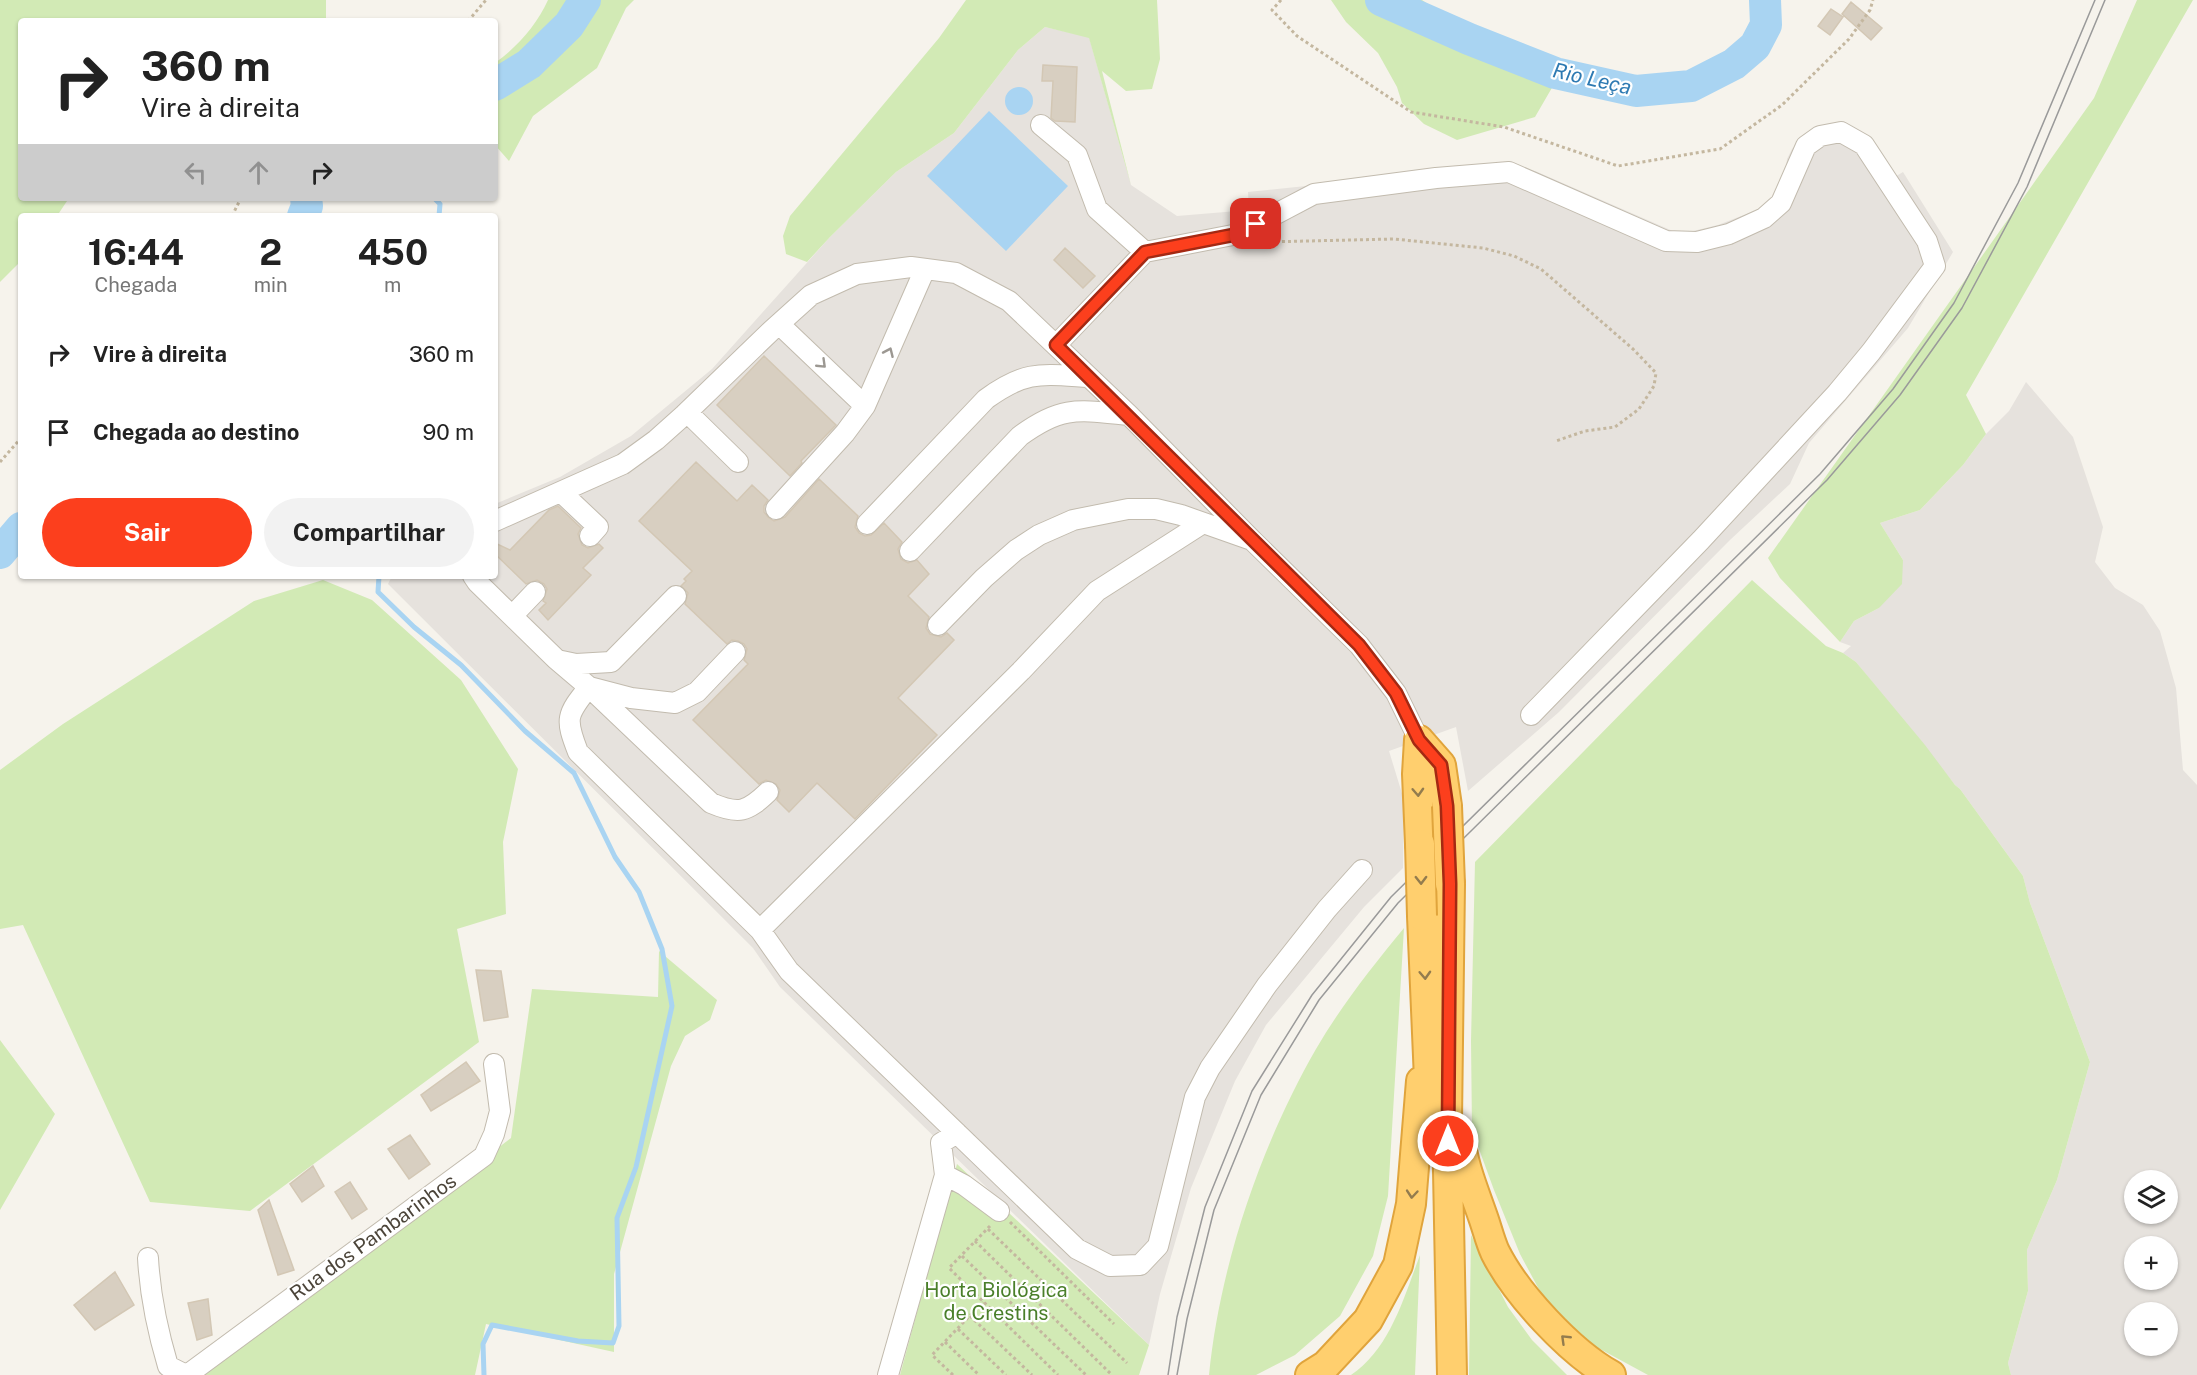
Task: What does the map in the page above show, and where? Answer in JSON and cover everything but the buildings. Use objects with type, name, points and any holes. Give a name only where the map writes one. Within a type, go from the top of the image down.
[{"type":"highway","points":[[1419,740],[1441,765],[1447,806],[1450,884],[1438,1057],[1433,1184],[1434,1375]]},
{"type":"highway","points":[[1419,740],[1417,774],[1422,916],[1447,1120],[1452,1375]]},
{"type":"highway","points":[[1310,1375],[1326,1365],[1368,1320],[1398,1265],[1411,1204],[1419,1091],[1438,1057]]},
{"type":"highway","points":[[1438,1057],[1462,1152],[1496,1252],[1524,1295],[1550,1324],[1571,1345],[1611,1375]]},
{"type":"street","points":[[1041,125],[1077,155],[1097,209],[1145,252]]},
{"type":"street","points":[[1056,345],[1145,252],[1238,234],[1314,194],[1436,178],[1509,172],[1666,241],[1697,242],[1729,234],[1764,218],[1781,203],[1806,146],[1820,136],[1841,132],[1864,145],[1927,241],[1935,266],[1838,393],[1701,540],[1532,715]]},
{"type":"street","points":[[498,521],[623,464],[656,440],[811,295],[857,274],[911,267],[956,273],[1009,301],[1129,415],[1359,645],[1396,693],[1419,740]]},
{"type":"street","points":[[776,508],[845,433],[866,406],[925,269]]},
{"type":"street","points":[[779,324],[866,406]]},
{"type":"street","points":[[867,524],[986,399],[1006,385],[1040,374],[1088,377]]},
{"type":"street","points":[[910,551],[1020,436],[1037,424],[1056,414],[1072,411],[1129,415]]},
{"type":"street","points":[[687,412],[738,462]]},
{"type":"street","points":[[562,493],[598,527],[590,536]]},
{"type":"street","points":[[938,625],[984,578],[1016,550],[1039,535],[1073,520],[1128,509],[1156,509],[1181,515],[1252,540]]},
{"type":"street","points":[[760,930],[1021,671],[1097,591],[1203,523]]},
{"type":"street","points":[[476,579],[556,659],[590,687],[711,803],[724,808],[740,810],[753,807],[768,792]]},
{"type":"street","points":[[512,616],[535,592]]},
{"type":"street","points":[[556,659],[576,664],[611,662],[676,596]]},
{"type":"street","points":[[590,687],[631,698],[675,703],[697,692],[735,652]]},
{"type":"street","points":[[590,687],[573,707],[568,727],[578,752],[760,930],[789,971],[949,1138],[1077,1249],[1110,1266],[1140,1265],[1158,1246],[1195,1097],[1210,1068],[1267,985],[1327,909],[1362,870]]},
{"type":"street","name":"Rua dos Pambarinhos","points":[[187,1375],[484,1155],[494,1134],[500,1111],[494,1064]]},
{"type":"street","points":[[888,1375],[945,1175],[949,1138]]},
{"type":"street","points":[[945,1175],[964,1185],[1000,1212]]},
{"type":"street","points":[[148,1258],[149,1290],[168,1366],[187,1375]]},
{"type":"path","points":[[471,18],[486,0]]},
{"type":"path","points":[[1281,0],[1272,10],[1297,36],[1411,112],[1504,128],[1618,166],[1720,149],[1782,105],[1849,39],[1870,10],[1873,0]]},
{"type":"path","points":[[1238,234],[1250,243],[1285,240],[1394,239],[1483,248],[1514,256],[1540,269],[1633,349],[1656,373],[1654,386],[1639,409],[1615,427],[1585,431],[1556,441]]},
{"type":"path","points":[[0,462],[18,441]]},
{"type":"path","points":[[1059,1375],[949,1268],[1000,1212],[1114,1324]]},
{"type":"path","points":[[987,1228],[1127,1363]]},
{"type":"path","points":[[975,1241],[1112,1375]]},
{"type":"path","points":[[961,1255],[1086,1375]]},
{"type":"path","points":[[953,1375],[932,1355],[983,1302]]},
{"type":"path","points":[[970,1316],[1032,1375]]},
{"type":"path","points":[[958,1329],[1006,1375]]},
{"type":"path","points":[[945,1342],[979,1375]]},
{"type":"shaded area","points":[[1045,27],[1089,37],[1131,185],[1177,216],[1249,210],[1248,192],[1508,165],[1535,171],[1675,232],[1689,232],[1718,225],[1762,208],[1776,197],[1792,149],[1808,132],[1832,125],[1893,178],[1903,172],[1953,252],[1908,328],[1809,443],[1790,484],[1730,540],[1559,712],[1468,791],[1456,727],[1389,751],[1404,800],[1403,868],[1364,907],[1266,1025],[1235,1081],[1191,1188],[1160,1294],[1149,1345],[780,987],[753,948],[388,584],[390,579],[498,579],[498,503],[560,477],[631,436],[712,369],[830,237],[896,172],[954,133],[1018,50]]},
{"type":"shaded area","points":[[2026,382],[2073,437],[2103,527],[2095,562],[2115,588],[2143,605],[2160,631],[2176,688],[2183,770],[2197,785],[2197,1375],[2011,1375],[2008,1363],[2028,1291],[2027,1250],[2057,1180],[2090,1062],[2030,903],[2023,876],[1960,789],[1856,662],[1843,653],[1851,646],[1840,642],[1854,621],[1879,608],[1903,560],[1880,523],[1920,510],[1963,465],[1986,434],[2009,411]]},
{"type":"green space","points":[[0,0],[326,0],[326,18],[18,18],[18,201],[67,201],[59,213],[18,213],[18,264],[0,282]]},
{"type":"green space","points":[[548,0],[634,0],[626,8],[597,68],[533,116],[509,161],[498,148],[498,61],[511,50],[538,18]]},
{"type":"green space","points":[[966,0],[1157,0],[1160,59],[1152,89],[1126,91],[1102,71],[1131,185],[1089,38],[1045,27],[1018,50],[954,133],[896,172],[807,262],[786,254],[783,236],[790,216],[939,38]]},
{"type":"green space","points":[[1331,0],[1422,0],[1465,30],[1535,51],[1564,67],[1535,117],[1457,140],[1424,124],[1402,103],[1397,87],[1378,53],[1346,22]]},
{"type":"green space","points":[[2137,0],[2193,0],[1966,395],[1986,434],[1963,465],[1920,510],[1880,523],[1903,560],[1902,584],[1879,608],[1854,621],[1840,642],[1780,578],[1768,558],[2094,98]]},
{"type":"green space","points":[[323,580],[372,600],[461,680],[518,769],[503,842],[506,914],[457,929],[479,1042],[250,1211],[150,1202],[23,925],[0,929],[0,770],[63,724],[254,601]]},
{"type":"green space","points":[[1752,580],[1826,646],[1843,653],[1856,662],[1960,789],[2023,876],[2030,903],[2090,1062],[2057,1180],[2027,1250],[2028,1291],[2008,1363],[2011,1375],[1648,1375],[1589,1343],[1542,1295],[1520,1254],[1472,1130],[1471,1041],[1475,862]]},
{"type":"green space","points":[[1404,928],[1388,1196],[1373,1256],[1340,1316],[1295,1355],[1256,1375],[1209,1375],[1214,1333],[1233,1248],[1261,1165],[1278,1125],[1296,1086],[1336,1017]]},
{"type":"green space","points":[[659,951],[717,1000],[710,1020],[685,1036],[671,1066],[614,1274],[614,1352],[486,1324],[475,1375],[203,1375],[511,1138],[532,989],[658,997]]},
{"type":"green space","points":[[0,1040],[55,1114],[0,1210]]},
{"type":"green space","name":"Horta Biológica de Crestins","points":[[957,1164],[1149,1345],[1139,1375],[900,1375]]},
{"type":"green space","points":[[1471,1235],[1508,1307],[1532,1340],[1567,1375],[1469,1375]]},
{"type":"green space","points":[[1420,1255],[1415,1375],[1351,1375],[1365,1364],[1386,1337]]},
{"type":"water","points":[[1019,87],[1029,91],[1033,101],[1029,111],[1019,115],[1009,111],[1005,101],[1009,91]]},
{"type":"water","points":[[989,111],[1068,186],[1006,251],[927,176]]},
{"type":"waterway","name":"Rio Leça","points":[[498,83],[529,64],[569,25],[585,0]]},
{"type":"waterway","name":"Rio Leça","points":[[1381,0],[1469,39],[1555,73],[1636,91],[1691,86],[1734,64],[1755,46],[1766,25],[1765,0]]},
{"type":"waterway","name":"Rio Leça","points":[[304,213],[306,201]]},
{"type":"waterway","points":[[437,201],[440,204],[439,213]]},
{"type":"waterway","name":"Rio Leça","points":[[0,553],[18,532]]},
{"type":"waterway","points":[[379,579],[378,592],[414,627],[461,665],[525,731],[574,773],[615,857],[639,892],[662,949],[672,1006],[636,1167],[617,1218],[619,1326],[613,1343],[578,1341],[492,1325],[483,1344],[484,1375]]},
{"type":"tram line","points":[[1168,1375],[1177,1317],[1205,1207],[1252,1091],[1312,995],[1391,897],[1820,474],[1893,389],[1954,303],[2018,183],[2095,0]]},
{"type":"tram line","points":[[1177,1375],[1187,1319],[1214,1210],[1261,1095],[1319,1000],[1398,903],[1827,480],[1900,395],[1962,308],[2027,187],[2105,0]]},
{"type":"route","points":[[1256,224],[1238,234],[1145,252],[1056,345],[1359,645],[1396,693],[1419,740],[1441,765],[1447,806],[1450,884],[1448,1141]]}]
